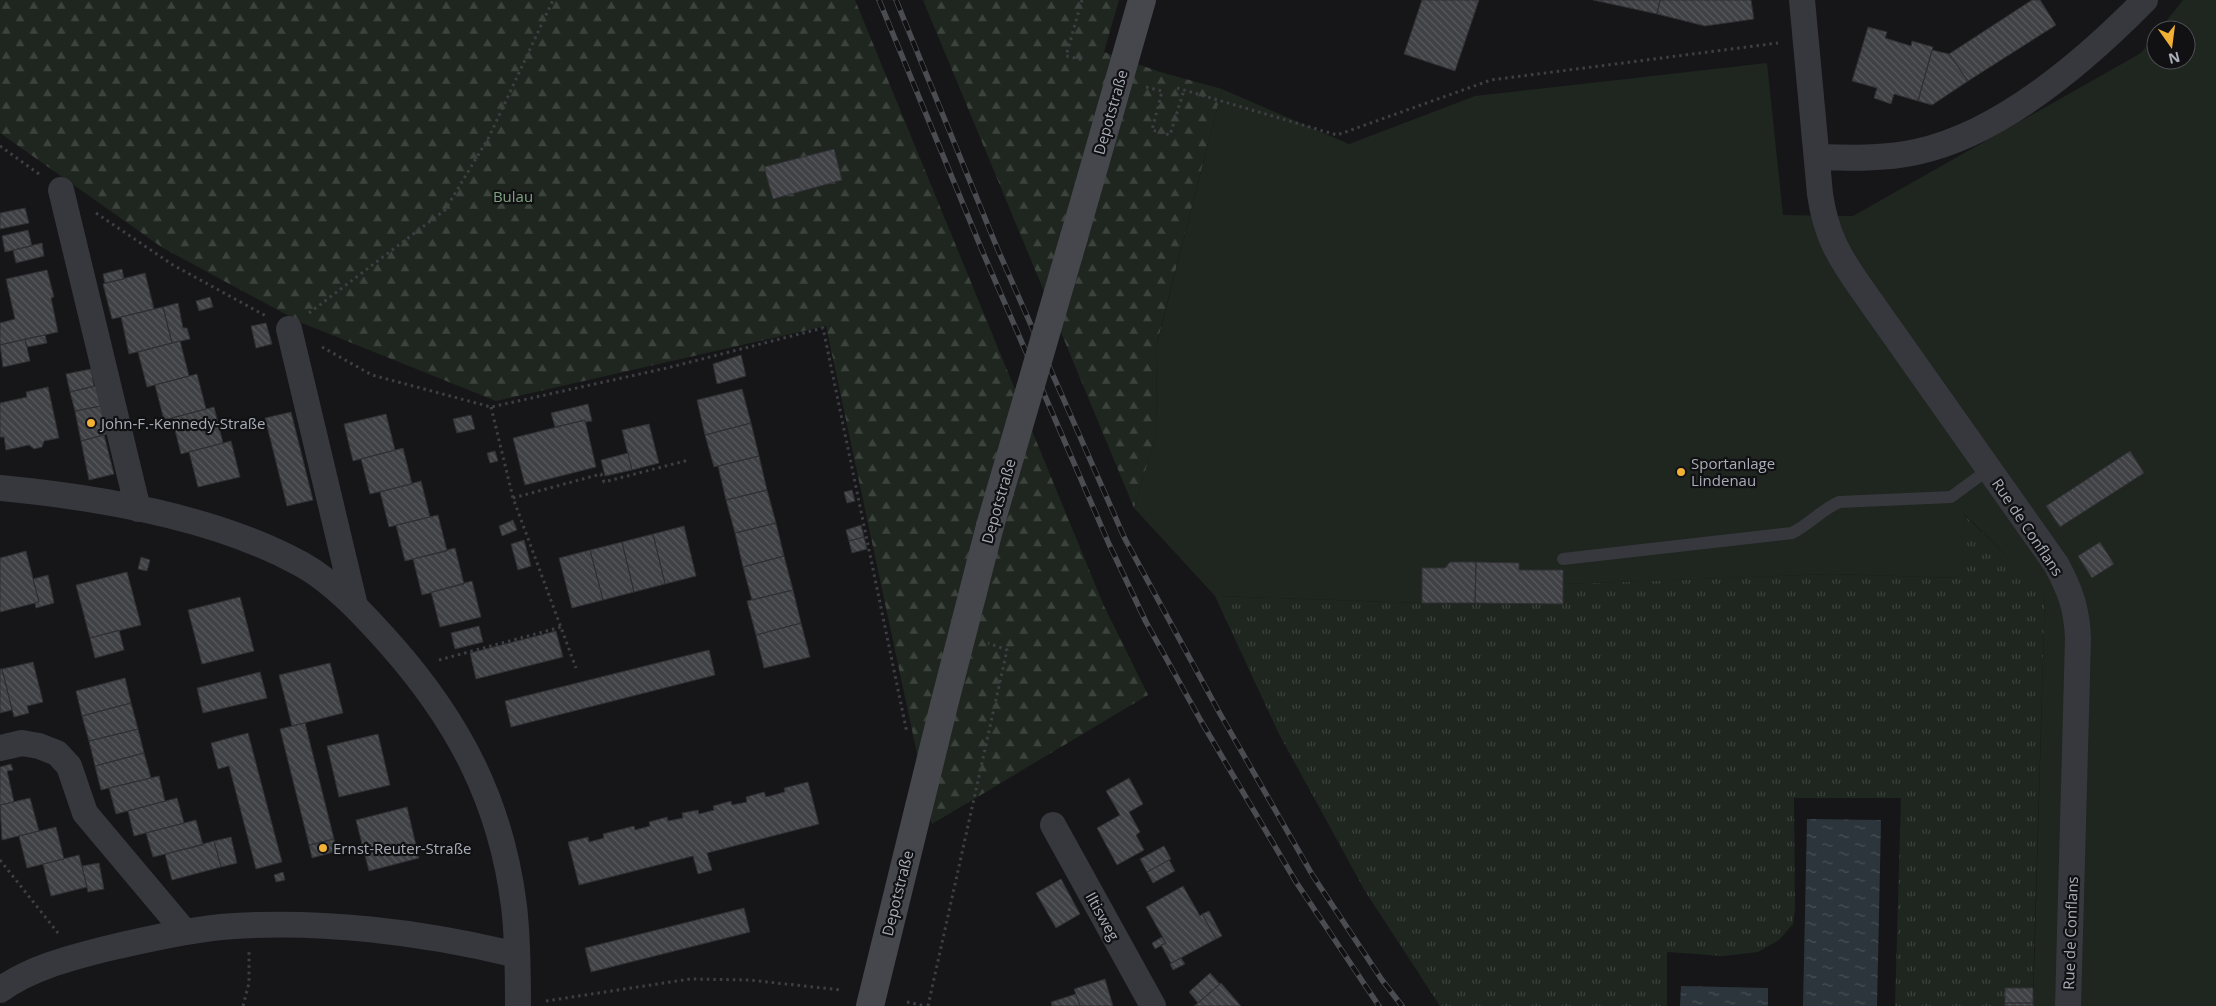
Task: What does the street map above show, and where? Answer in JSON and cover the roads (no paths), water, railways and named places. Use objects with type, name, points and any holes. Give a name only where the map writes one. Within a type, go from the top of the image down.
[{"type":"main road","name":"Depotstraße","points":[[870,1006],[990,526],[1142,0]]},
{"type":"street","name":"Rue de Conflans","points":[[1802,0],[1824,220],[1840,257],[2056,564],[2067,584],[2076,612],[2078,639],[2068,1006]]},
{"type":"street","points":[[1818,157],[1866,158],[1918,152],[1979,129],[2025,102],[2066,72],[2104,41],[2145,0]]},
{"type":"street","points":[[61,190],[138,509]]},
{"type":"street","points":[[289,329],[355,606]]},
{"type":"street","points":[[0,488],[77,497],[138,509],[182,519],[271,548],[303,565],[355,606],[410,668],[454,727],[485,791],[507,864],[514,907],[518,955],[518,1006]]},
{"type":"street","points":[[0,748],[22,743],[39,746],[57,753],[69,766],[85,813],[185,932]]},
{"type":"street","name":"Iltisweg","points":[[1053,825],[1153,1006]]},
{"type":"street","points":[[0,990],[32,972],[77,956],[136,941],[220,927],[364,928],[467,943],[518,955]]},
{"type":"lane","points":[[1562,559],[1792,533],[1803,528],[1826,508],[1838,502],[1951,497],[1989,470]]},
{"type":"water","points":[[1807,819],[1881,820],[1877,1006],[1803,1006]]},
{"type":"water","points":[[1681,986],[1768,988],[1768,1006],[1680,1006]]},
{"type":"railway","points":[[879,0],[984,255],[1109,544],[1146,622],[1201,721],[1296,882],[1379,1006]]},
{"type":"railway","points":[[896,0],[998,250],[1125,539],[1219,712],[1313,876],[1382,980],[1402,1006]]},
{"type":"place","name":"John-F.-Kennedy-Straße","points":[[91,423]]},
{"type":"place","name":"Sportanlage Lindenau","points":[[1681,472]]},
{"type":"place","name":"Ernst-Reuter-Straße","points":[[323,848]]},
{"type":"park label","name":"Bulau","points":[[513,196]]}]
